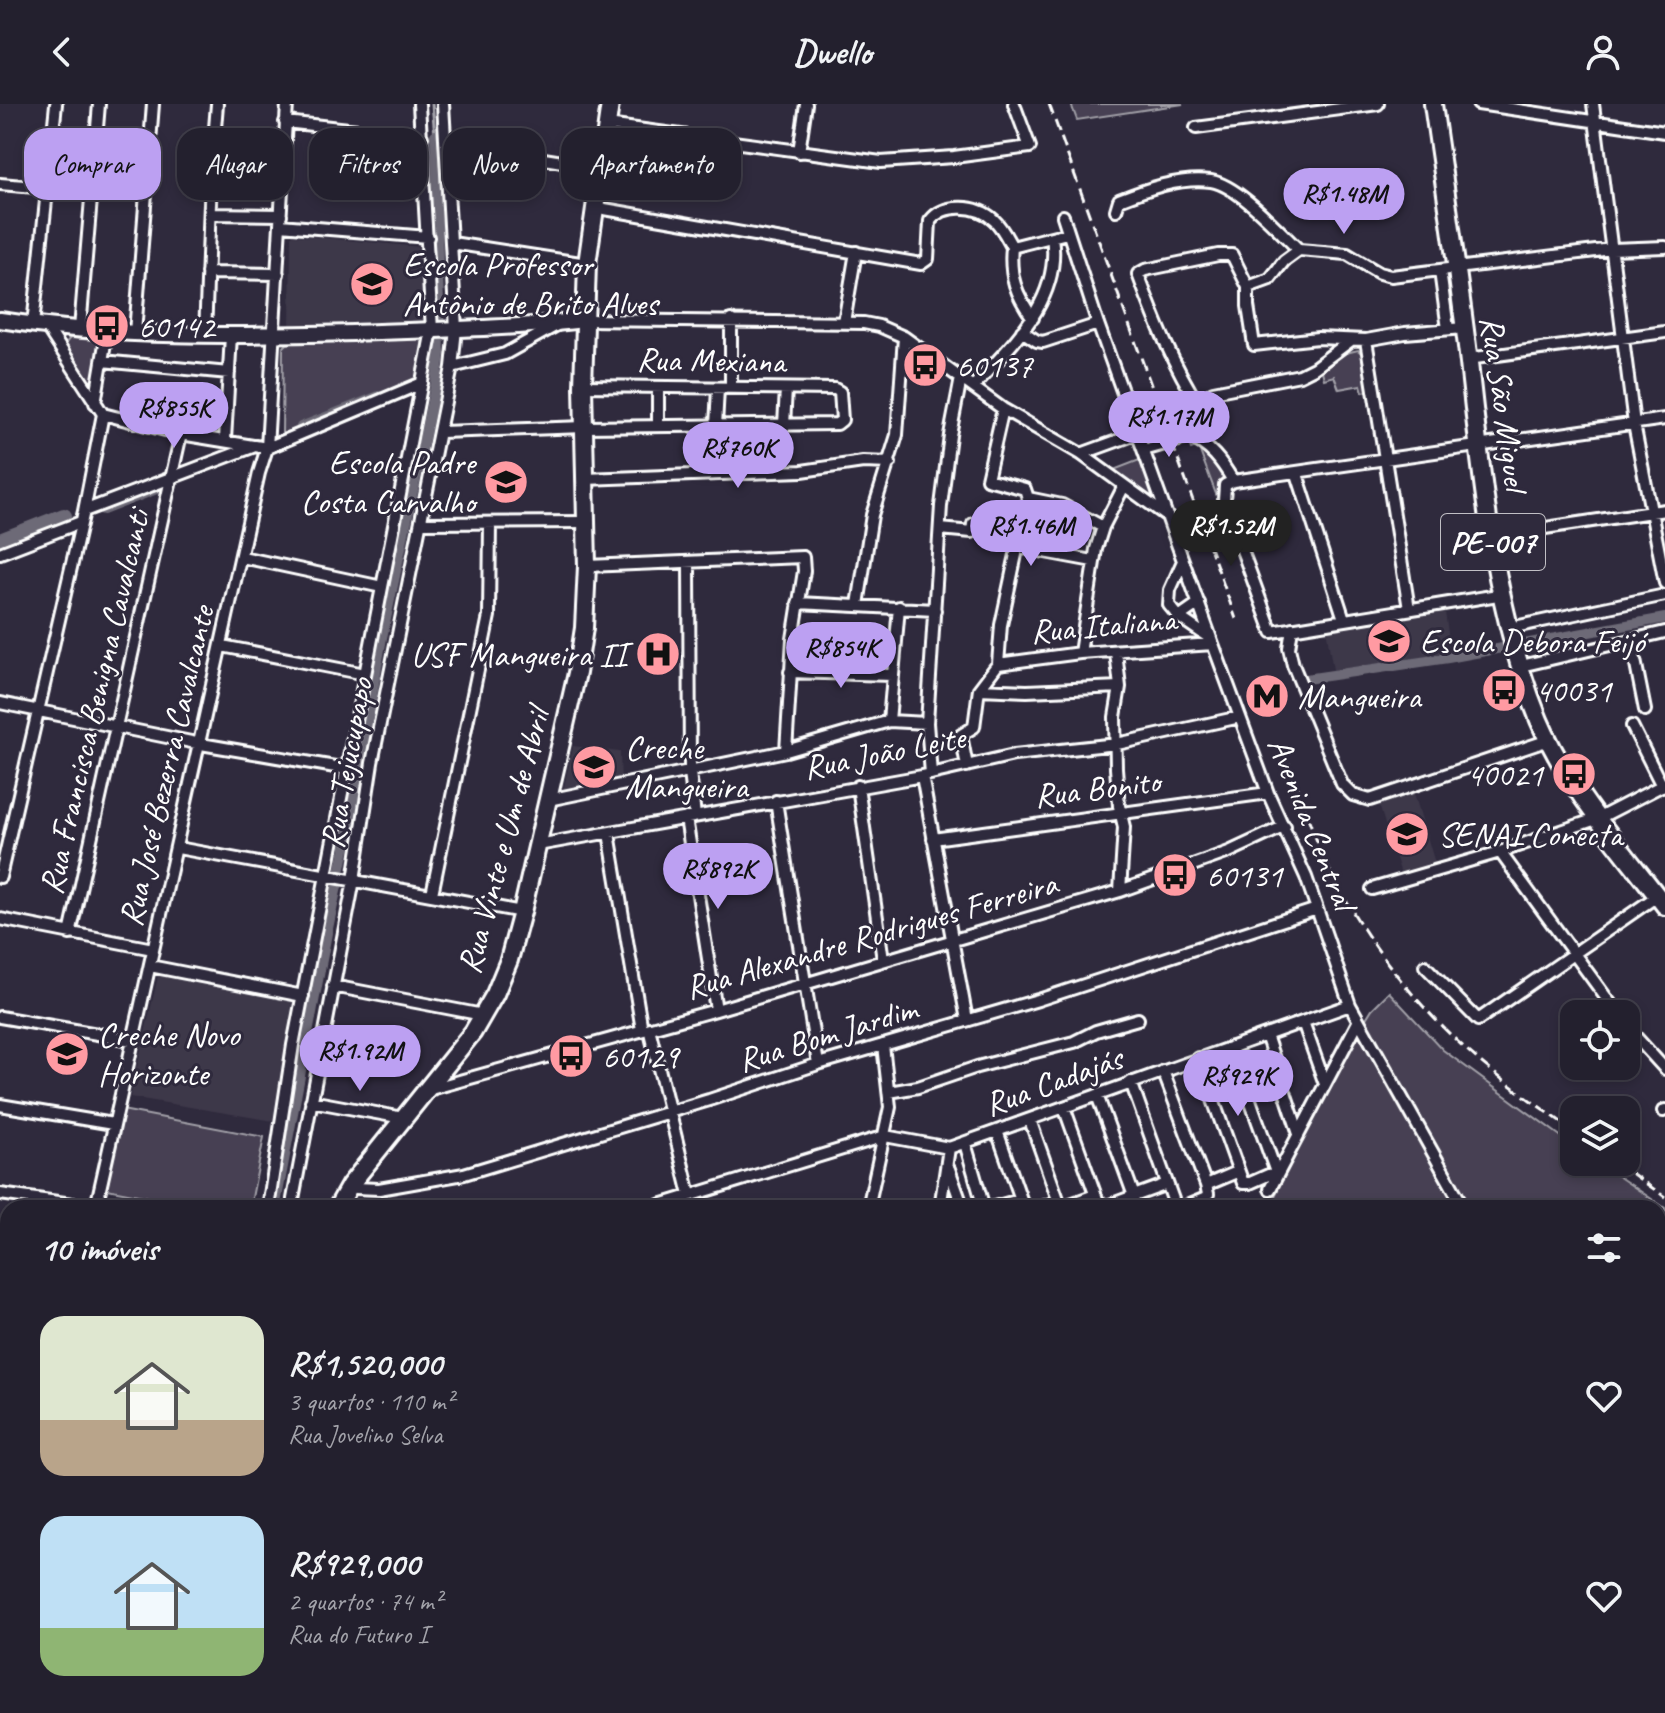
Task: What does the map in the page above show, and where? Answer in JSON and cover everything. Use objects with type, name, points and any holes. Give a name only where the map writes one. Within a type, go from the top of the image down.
[{"type":"main road","name":"Rua Vinte e Um de Abril","points":[[606,128],[610,104]]},
{"type":"main road","name":"Rua São Miguel","points":[[1433,104],[1456,329],[1468,359],[1492,536],[1513,639],[1549,740],[1599,818],[1661,901]]},
{"type":"main road","name":"Rua Vinte e Um de Abril","points":[[342,1200],[350,1185],[453,1059],[483,1015],[509,960],[522,912],[580,653],[587,566],[584,320],[594,200]]},
{"type":"main road","points":[[0,320],[107,332],[205,335],[433,330],[584,320]]},
{"type":"street","points":[[53,128],[56,104]]},
{"type":"street","points":[[80,329],[99,104]]},
{"type":"street","points":[[135,333],[153,104]]},
{"type":"street","points":[[215,128],[217,104]]},
{"type":"street","name":"Rua José Bezerra Cavalcante","points":[[285,128],[287,104]]},
{"type":"street","name":"Rua Tejucupapo","points":[[419,104],[421,128]]},
{"type":"street","name":"Rua Tejucupapo","points":[[443,104],[445,128]]},
{"type":"street","points":[[799,152],[806,104]]},
{"type":"street","points":[[607,125],[881,162],[1030,147],[1014,104]]},
{"type":"street","points":[[1196,128],[1378,104]]},
{"type":"street","points":[[1478,104],[1665,132]]},
{"type":"street","points":[[1593,104],[1634,424],[1665,583]]},
{"type":"street","points":[[285,122],[340,128]]},
{"type":"street","points":[[1116,210],[1117,201],[1148,188],[1210,181],[1255,207],[1299,250],[1347,254],[1385,275],[1612,249],[1665,247]]},
{"type":"street","points":[[0,184],[24,186]]},
{"type":"street","points":[[46,200],[40,326],[103,414],[181,434],[261,447]]},
{"type":"street","points":[[205,335],[211,200]]},
{"type":"street","name":"Rua José Bezerra Cavalcante","points":[[97,1200],[259,473],[274,335],[282,200]]},
{"type":"street","name":"Rua Tejucupapo","points":[[269,1200],[303,996],[329,877],[365,674],[433,330],[426,200]]},
{"type":"street","name":"Rua Tejucupapo","points":[[293,1200],[372,763],[452,367],[454,329],[449,200]]},
{"type":"street","points":[[593,207],[925,263],[929,254],[932,217],[942,210],[961,207],[991,217],[1012,247],[1010,274],[1022,303],[1033,318]]},
{"type":"street","points":[[210,214],[428,237]]},
{"type":"street","name":"Avenida Central","points":[[1063,216],[1098,324],[1212,642],[1268,793],[1285,826],[1317,909],[1350,1005],[1459,1200]]},
{"type":"street","points":[[1012,247],[1067,233]]},
{"type":"street","points":[[973,387],[1033,318],[1053,274],[1055,255],[1052,237]]},
{"type":"street","points":[[452,243],[587,264]]},
{"type":"street","points":[[1248,287],[1270,279],[1284,261],[1299,250]]},
{"type":"street","points":[[844,322],[856,252]]},
{"type":"street","points":[[1200,407],[1169,352],[1138,274],[1161,266],[1229,254],[1234,257],[1248,287],[1252,342],[1259,345],[1318,338],[1366,340],[1456,329]]},
{"type":"street","points":[[207,273],[278,274]]},
{"type":"street","points":[[584,320],[844,322],[879,326],[904,337],[1003,409],[1081,454],[1168,517]]},
{"type":"street","points":[[731,320],[731,388]]},
{"type":"street","points":[[452,367],[505,354],[561,323]]},
{"type":"street","points":[[1022,331],[1043,342],[1098,324]]},
{"type":"street","points":[[95,403],[107,332]]},
{"type":"street","points":[[1468,359],[1665,332]]},
{"type":"street","points":[[225,440],[231,335]]},
{"type":"street","points":[[858,605],[872,515],[897,435],[904,337]]},
{"type":"street","points":[[1366,340],[1409,609]]},
{"type":"street","points":[[1081,454],[1181,419],[1200,407],[1213,392],[1300,375],[1350,341]]},
{"type":"street","points":[[102,361],[229,373]]},
{"type":"street","points":[[961,378],[950,435],[940,529],[926,775],[933,839],[967,1020]]},
{"type":"street","points":[[0,553],[172,478],[261,447],[422,383]]},
{"type":"street","name":"Rua Mexiana","points":[[583,386],[838,390],[843,399],[842,420],[837,424],[784,425]]},
{"type":"street","points":[[658,387],[658,426]]},
{"type":"street","points":[[716,426],[718,388]]},
{"type":"street","points":[[441,432],[784,425],[786,389]]},
{"type":"street","points":[[967,766],[961,735],[974,727],[979,689],[998,664],[1001,625],[1028,496],[1025,489],[988,481],[989,462],[1003,409]]},
{"type":"street","points":[[0,877],[103,414]]},
{"type":"street","points":[[1504,594],[1272,632],[1224,501],[1225,485],[1233,481],[1665,419]]},
{"type":"street","name":"Rua Francisca Benigna Cavalcanti","points":[[70,934],[181,434]]},
{"type":"street","points":[[1144,450],[1189,437],[1207,447],[1233,481]]},
{"type":"street","points":[[585,479],[810,470],[863,462],[890,463]]},
{"type":"street","points":[[1297,474],[1344,619]]},
{"type":"street","points":[[1080,653],[1093,561],[1103,527],[1124,486]]},
{"type":"street","points":[[1028,496],[1062,505],[1103,527]]},
{"type":"street","points":[[1492,536],[1665,510]]},
{"type":"street","points":[[422,523],[586,522]]},
{"type":"street","points":[[432,894],[487,628],[491,591],[490,523]]},
{"type":"street","points":[[940,529],[972,532],[973,524],[1021,533]]},
{"type":"street","points":[[1018,547],[1093,561]]},
{"type":"street","points":[[242,557],[382,587]]},
{"type":"street","points":[[587,566],[803,557],[790,672],[786,751]]},
{"type":"street","points":[[1183,561],[1168,596],[1169,605],[1179,617],[1212,642]]},
{"type":"street","points":[[689,563],[691,817],[716,1010]]},
{"type":"street","points":[[1513,639],[1665,595]]},
{"type":"street","points":[[798,603],[935,610]]},
{"type":"street","points":[[1179,617],[1199,603]]},
{"type":"street","points":[[889,721],[899,607]]},
{"type":"street","name":"Avenida Central","points":[[1292,628],[1290,655],[1338,776],[1353,795],[1370,800],[1549,740]]},
{"type":"street","points":[[1521,666],[1665,632]]},
{"type":"street","points":[[1631,640],[1645,710]]},
{"type":"street","name":"Rua Italiana","points":[[998,664],[1080,653],[1212,642]]},
{"type":"street","points":[[222,646],[365,674]]},
{"type":"street","points":[[1116,652],[1120,687],[1115,717],[1118,796],[1123,814],[1120,891]]},
{"type":"street","points":[[790,672],[892,675]]},
{"type":"street","points":[[979,689],[1041,691],[1120,687]]},
{"type":"street","points":[[0,703],[201,744],[347,769]]},
{"type":"street","name":"Rua João Leite","points":[[538,845],[926,775],[1014,755],[1117,744],[1240,717]]},
{"type":"street","points":[[548,800],[786,751],[889,721],[927,723]]},
{"type":"street","points":[[1372,889],[1500,852],[1599,818],[1664,785],[1632,726]]},
{"type":"street","points":[[858,786],[883,960]]},
{"type":"street","name":"Rua Bonito","points":[[933,839],[1268,793]]},
{"type":"street","points":[[776,801],[818,1064]]},
{"type":"street","name":"Rua Alexandre Rodrigues Ferreira","points":[[426,1090],[716,1010],[1120,891],[1229,852],[1285,826]]},
{"type":"street","points":[[609,833],[645,1029],[670,1112],[690,1195]]},
{"type":"street","points":[[178,848],[522,912]]},
{"type":"street","points":[[1500,852],[1608,1000]]},
{"type":"street","points":[[1425,966],[1478,1020],[1575,954],[1661,901]]},
{"type":"street","name":"Rua Bom Jardim","points":[[350,1185],[379,1189],[464,1174],[1317,909]]},
{"type":"street","points":[[0,919],[153,949]]},
{"type":"street","points":[[150,966],[303,996]]},
{"type":"street","points":[[333,986],[483,1015]]},
{"type":"street","name":"Rua Cadajás","points":[[949,1148],[1350,1005]]},
{"type":"street","points":[[0,1017],[132,1040]]},
{"type":"street","points":[[889,1092],[918,1087],[977,1067],[1074,1042],[1096,1031],[1138,1019]]},
{"type":"street","points":[[1303,1022],[1325,1084]]},
{"type":"street","points":[[1270,1189],[1358,1022]]},
{"type":"street","points":[[1266,1035],[1299,1134]]},
{"type":"street","points":[[1640,1041],[1665,1069]]},
{"type":"street","points":[[870,1200],[885,1136],[889,1092],[883,1045]]},
{"type":"street","points":[[1231,1047],[1276,1174]]},
{"type":"street","points":[[1198,1058],[1243,1183],[1276,1174]]},
{"type":"street","points":[[453,1059],[453,1072],[466,1080]]},
{"type":"street","points":[[1163,1071],[1206,1185],[1208,1194],[1201,1200]]},
{"type":"street","points":[[1131,1082],[1173,1200]]},
{"type":"street","points":[[1097,1095],[1134,1196]]},
{"type":"street","points":[[311,1101],[403,1118]]},
{"type":"street","points":[[0,1105],[113,1124]]},
{"type":"street","points":[[1064,1107],[1097,1200]]},
{"type":"street","points":[[1030,1120],[1059,1200]]},
{"type":"street","points":[[997,1131],[1021,1200]]},
{"type":"street","points":[[678,1200],[885,1136],[949,1148],[941,1200]]},
{"type":"street","points":[[965,1143],[982,1200]]},
{"type":"street","points":[[947,1165],[960,1200]]},
{"type":"street","points":[[1206,1185],[1237,1172]]},
{"type":"street","points":[[1122,1200],[1167,1184]]},
{"type":"street","points":[[0,1194],[33,1200]]},
{"type":"street","points":[[1076,1200],[1095,1195]]},
{"type":"shaded area","points":[[1071,104],[1183,104],[1077,120]]},
{"type":"shaded area","name":"Escola Professor Antônio de Brito Alves","points":[[291,236],[421,247],[425,318],[422,321],[290,326]]},
{"type":"shaded area","points":[[70,338],[94,340],[100,344],[96,384],[88,385],[64,345]]},
{"type":"shaded area","points":[[418,338],[425,345],[420,377],[412,385],[282,435],[283,348],[287,344]]},
{"type":"shaded area","points":[[1358,350],[1363,355],[1368,391],[1363,392],[1361,385],[1339,389],[1334,376],[1324,379],[1322,371],[1346,353]]},
{"type":"shaded area","points":[[1187,439],[1198,439],[1226,476],[1225,509],[1222,510],[1199,449],[1191,449]]},
{"type":"shaded area","points":[[1142,459],[1160,504],[1111,471]]},
{"type":"shaded area","name":"Escola Debora Feijó","points":[[1445,612],[1451,653],[1333,670],[1326,629]]},
{"type":"shaded area","name":"Creche Mangueira","points":[[573,746],[620,752],[621,783],[562,795]]},
{"type":"shaded area","name":"SENAI Conecta","points":[[1414,793],[1435,863],[1401,874],[1379,805]]},
{"type":"shaded area","points":[[159,972],[297,1002],[274,1121],[130,1097]]},
{"type":"shaded area","points":[[1389,992],[1443,1050],[1560,1136],[1560,1176],[1618,1176],[1653,1200],[1273,1200],[1347,1049],[1372,1009]]},
{"type":"shaded area","name":"Creche Novo Horizonte","points":[[63,1035],[77,1038],[70,1072],[57,1070]]},
{"type":"shaded area","points":[[122,1110],[264,1137],[252,1200],[164,1200],[107,1189]]},
{"type":"waterway","points":[[432,104],[435,135]]},
{"type":"waterway","points":[[277,1200],[345,849],[382,638],[436,382],[440,354],[435,135]]},
{"type":"waterway","points":[[301,427],[379,396]]},
{"type":"waterway","points":[[103,510],[159,488]]},
{"type":"waterway","points":[[0,541],[64,516]]},
{"type":"waterway","points":[[1306,679],[1448,658],[1665,618]]},
{"type":"railway","points":[[1049,104],[1236,619]]},
{"type":"railway","points":[[1283,747],[1318,844],[1335,881],[1368,936],[1438,1023],[1512,1087],[1560,1121]]},
{"type":"railway","points":[[1636,1176],[1665,1197]]},
{"type":"place","name":"Escola Professor Antônio de Brito Alves","points":[[372,284]]},
{"type":"place","name":"60142","points":[[107,326]]},
{"type":"place","name":"60137","points":[[925,365]]},
{"type":"place","name":"Escola Padre Costa Carvalho","points":[[506,482]]},
{"type":"place","name":"Escola Debora Feijó","points":[[1389,641]]},
{"type":"place","name":"USF Mangueira II","points":[[658,654]]},
{"type":"place","name":"40031","points":[[1504,690]]},
{"type":"place","name":"Mangueira","points":[[1267,696]]},
{"type":"place","name":"Creche Mangueira","points":[[594,767]]},
{"type":"place","name":"40021","points":[[1574,774]]},
{"type":"place","name":"SENAI Conecta","points":[[1407,834]]},
{"type":"place","name":"60131","points":[[1175,875]]},
{"type":"place","name":"Creche Novo Horizonte","points":[[67,1054]]},
{"type":"place","name":"60129","points":[[571,1056]]}]
